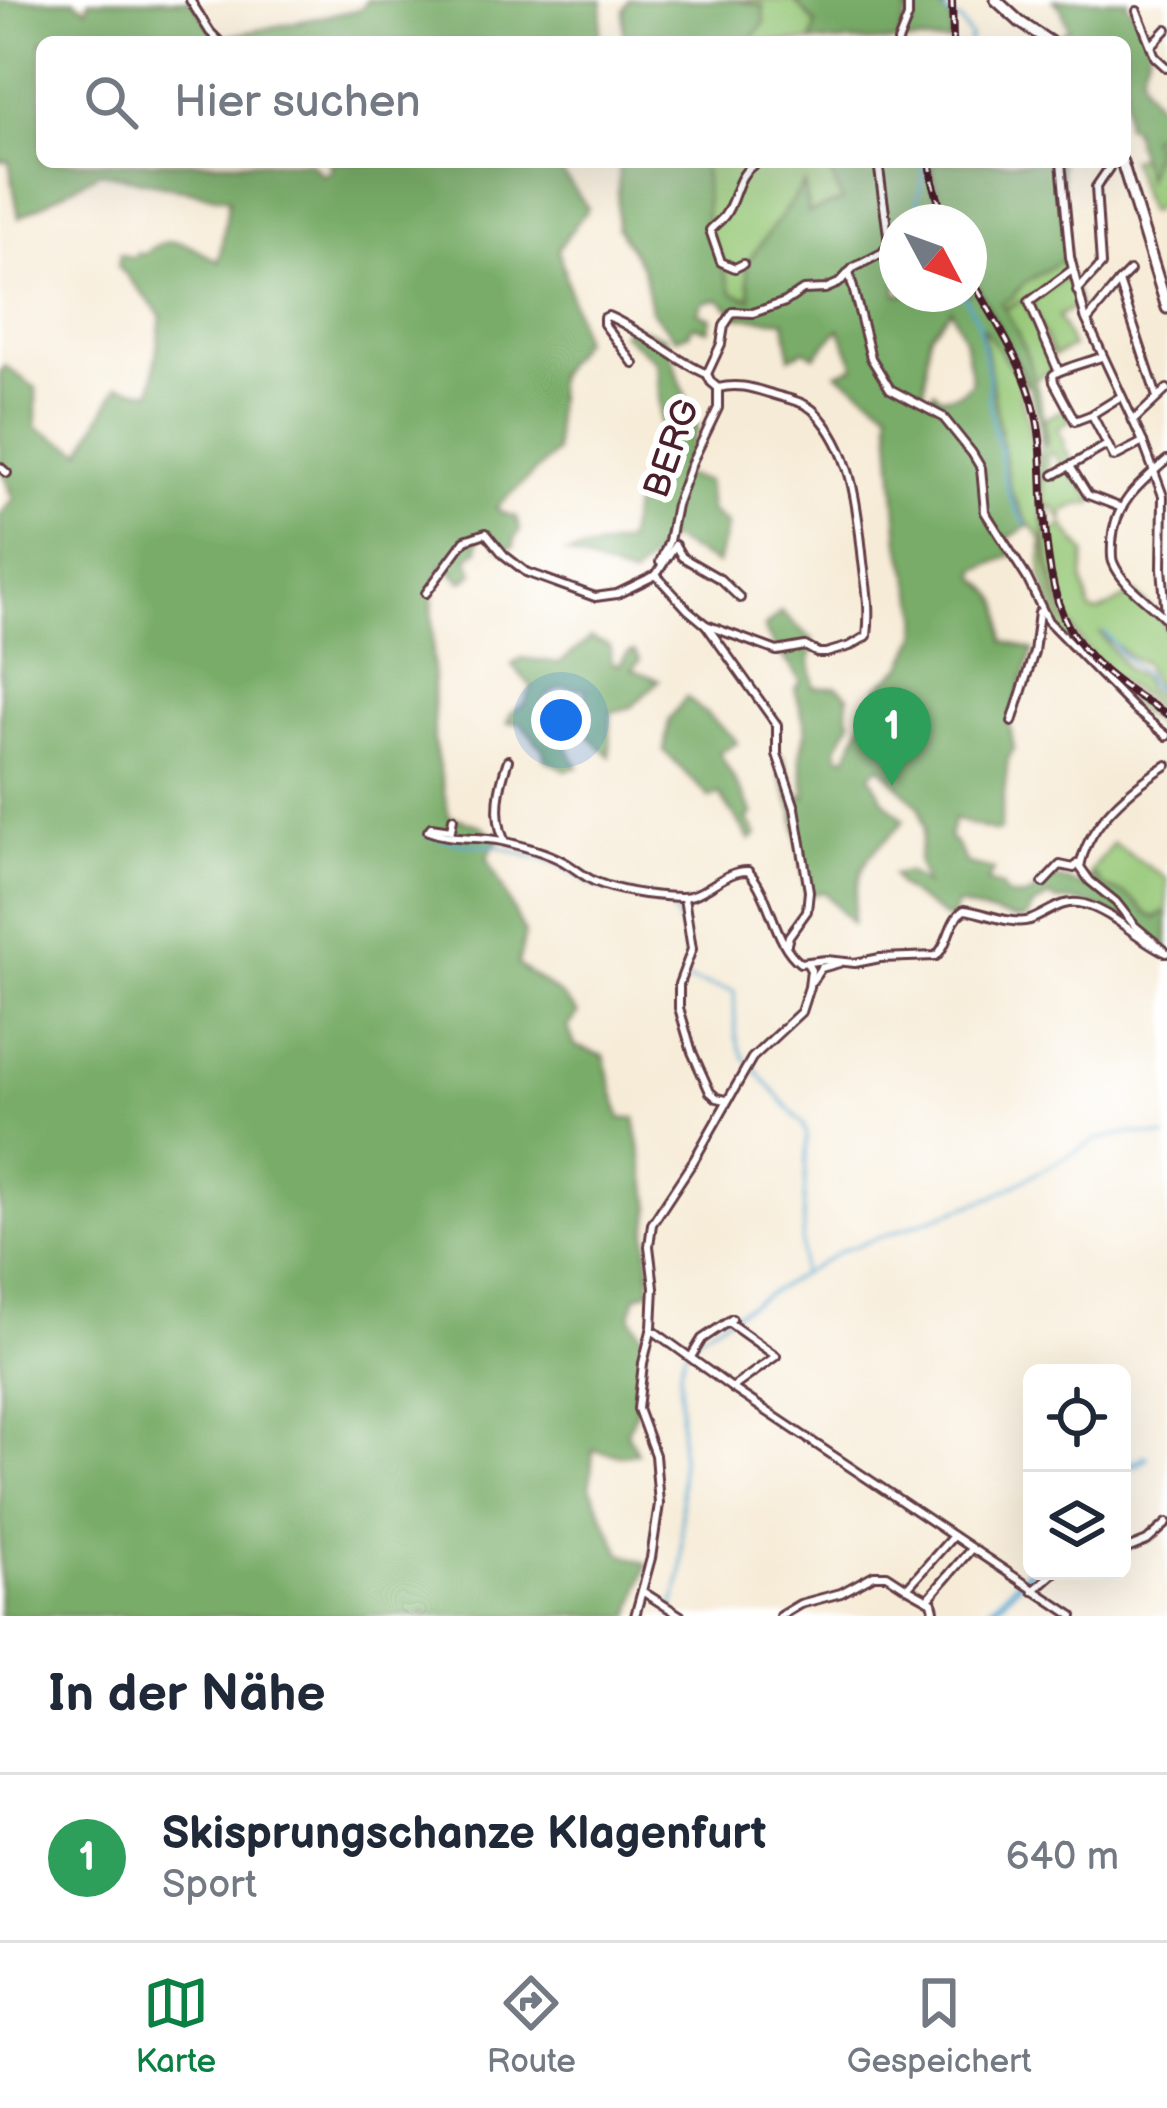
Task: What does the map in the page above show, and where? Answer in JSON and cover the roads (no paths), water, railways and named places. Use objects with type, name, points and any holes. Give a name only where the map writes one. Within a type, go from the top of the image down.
[{"type":"main road","points":[[996,0],[1037,36]]},
{"type":"main road","points":[[1124,168],[1167,308]]},
{"type":"street","points":[[190,0],[214,36]]},
{"type":"street","points":[[901,36],[908,0]]},
{"type":"street","points":[[1137,11],[1155,57],[1167,68]]},
{"type":"street","points":[[1151,46],[1167,29]]},
{"type":"street","points":[[742,264],[735,268],[721,262],[710,230],[725,214],[746,168]]},
{"type":"street","points":[[707,374],[733,312],[753,313],[803,290],[825,289],[882,253],[888,245],[879,168]]},
{"type":"street","points":[[1062,168],[1072,270],[1086,321],[1163,496],[1167,621]]},
{"type":"street","points":[[1077,291],[1101,265],[1096,187],[1109,169]]},
{"type":"street","points":[[1058,370],[1029,302],[1072,270]]},
{"type":"street","points":[[1086,321],[1130,271]]},
{"type":"street","points":[[849,272],[877,368],[890,389],[943,417],[981,467],[983,505],[990,523],[1016,559],[1040,608],[1066,642],[1167,736]]},
{"type":"street","points":[[1120,282],[1156,397]]},
{"type":"street","name":"BERG","points":[[634,364],[604,318],[621,322],[707,374],[718,388],[718,408],[676,505],[656,575]]},
{"type":"street","points":[[1101,357],[1058,370],[1052,378],[1073,420],[1120,397]]},
{"type":"street","points":[[706,625],[777,651],[805,646],[826,653],[867,637],[870,595],[861,525],[842,455],[815,411],[801,402],[740,385],[718,388]]},
{"type":"street","points":[[1133,421],[1167,388]]},
{"type":"street","points":[[1091,415],[1114,457],[1143,442]]},
{"type":"street","points":[[1054,475],[1107,445]]},
{"type":"street","points":[[1167,460],[1131,491],[1112,536],[1113,563],[1134,591],[1167,621]]},
{"type":"street","points":[[1070,466],[1090,497],[1122,508]]},
{"type":"street","points":[[427,592],[464,539],[486,533],[526,572],[591,596],[617,593],[656,575],[675,545],[682,556],[720,579],[740,598]]},
{"type":"street","points":[[656,575],[706,625],[777,725],[777,754],[795,808],[809,891],[807,911],[787,947]]},
{"type":"street","points":[[1012,722],[1034,652],[1040,608]]},
{"type":"street","points":[[506,843],[497,800],[508,760]]},
{"type":"street","points":[[1078,866],[1093,833],[1116,806],[1167,765]]},
{"type":"street","points":[[453,818],[451,830],[431,827],[428,831],[449,839],[465,836],[506,843],[559,859],[610,887],[687,899],[734,873],[748,871],[760,885],[793,958],[808,964],[826,959],[843,963]]},
{"type":"street","points":[[1043,883],[1060,865],[1078,866],[1167,953]]},
{"type":"street","points":[[687,899],[692,949],[680,983],[680,1017],[710,1092],[726,1100]]},
{"type":"street","points":[[809,987],[821,968],[880,958],[936,956],[956,916],[964,910],[1019,922],[1074,902],[1108,914],[1167,953]]},
{"type":"street","points":[[635,1616],[659,1504],[655,1456],[638,1409],[651,1331],[652,1224],[752,1058],[801,1012],[809,987],[808,964]]},
{"type":"street","points":[[688,1354],[730,1320],[776,1357],[733,1388]]},
{"type":"street","points":[[651,1331],[1072,1616]]},
{"type":"street","points":[[1131,1547],[1167,1523]]},
{"type":"street","points":[[908,1588],[952,1536]]},
{"type":"street","points":[[928,1599],[971,1549]]},
{"type":"street","points":[[780,1616],[874,1575],[887,1575],[928,1599],[935,1607],[929,1616]]},
{"type":"street","points":[[1034,1592],[1047,1580]]},
{"type":"street","points":[[642,1591],[676,1612]]},
{"type":"waterway","points":[[948,0],[945,13],[961,22],[970,36]]},
{"type":"waterway","points":[[919,204],[923,168]]},
{"type":"waterway","points":[[973,312],[1006,483],[1026,524]]},
{"type":"waterway","points":[[1104,632],[1149,686],[1167,693]]},
{"type":"waterway","points":[[428,835],[545,859],[593,885],[671,906],[686,939],[686,957]]},
{"type":"waterway","points":[[685,980],[734,991],[736,1036],[747,1061]]},
{"type":"waterway","points":[[752,1066],[803,1124],[807,1135],[801,1271]]},
{"type":"waterway","points":[[671,1616],[682,1572],[680,1368],[685,1352],[700,1334],[841,1251],[993,1197],[1099,1139],[1130,1133],[1166,1137]]},
{"type":"waterway","points":[[1131,1464],[1145,1458]]},
{"type":"waterway","points":[[985,1616],[1023,1577]]},
{"type":"railway","points":[[952,0],[953,36]]},
{"type":"railway","points":[[931,168],[940,204]]},
{"type":"railway","points":[[987,307],[1031,396],[1051,572],[1069,627],[1105,671],[1167,714]]},
{"type":"place","name":"Skisprungschanze Klagenfurt","points":[[892,786]]}]
